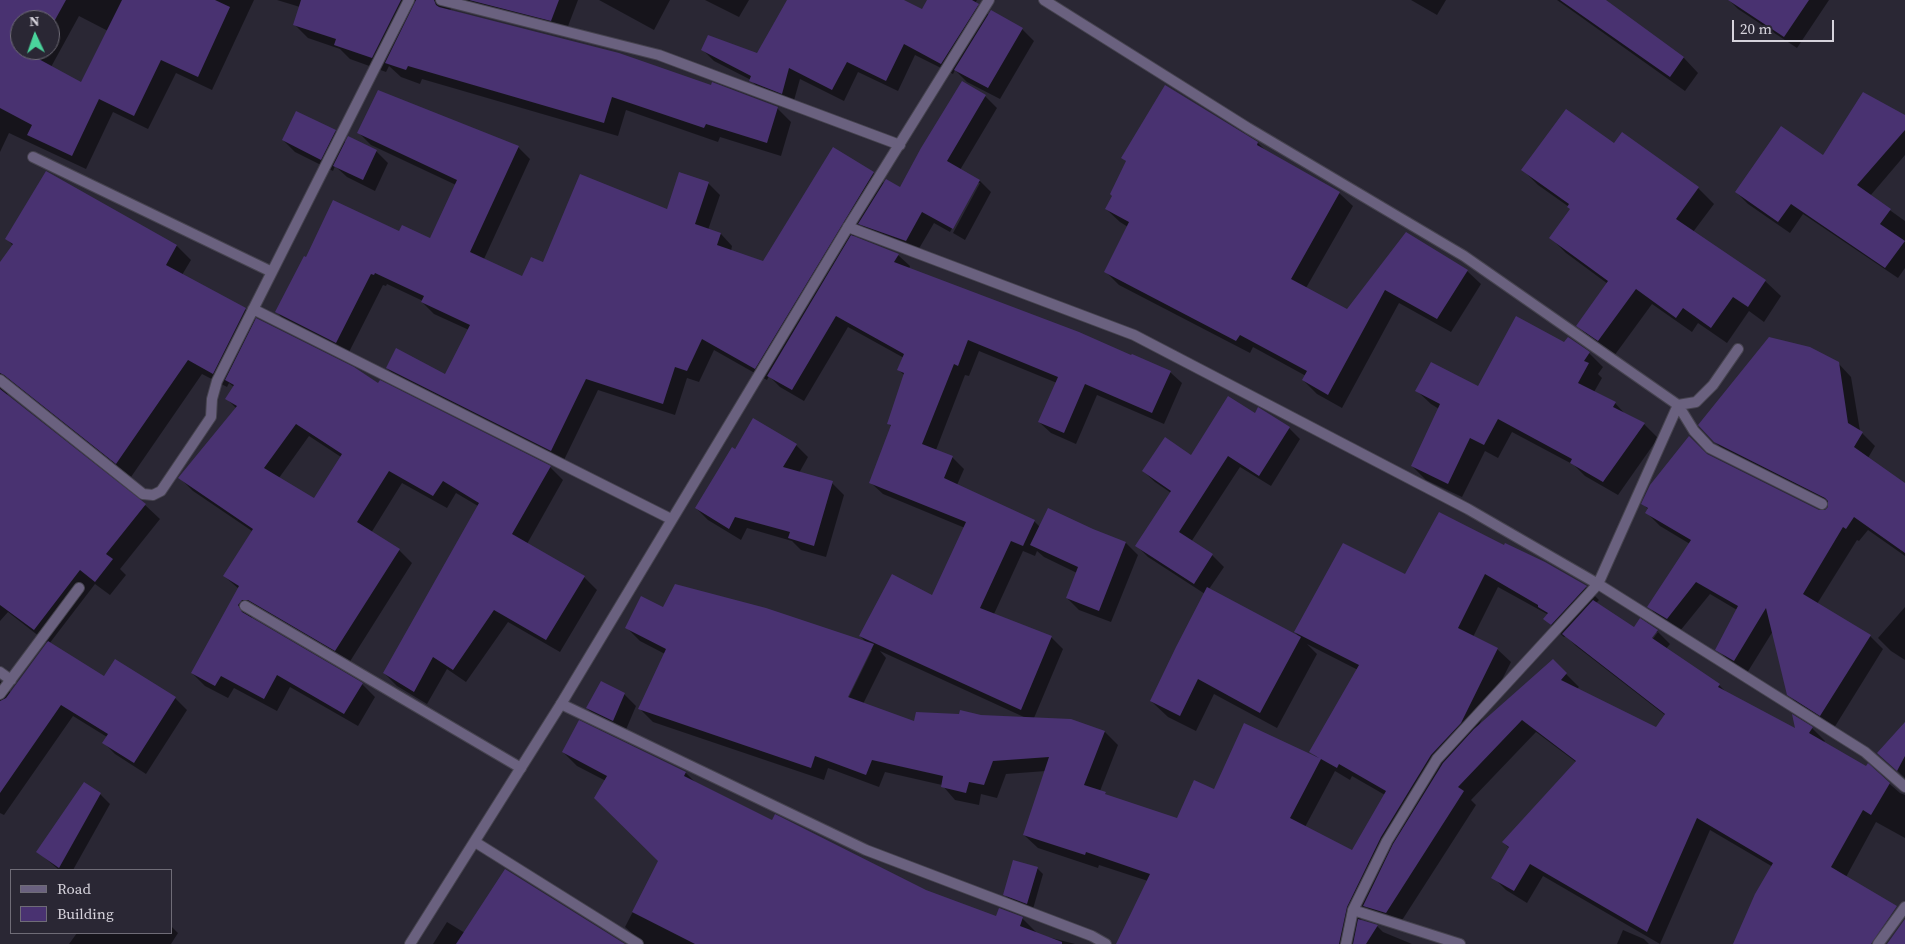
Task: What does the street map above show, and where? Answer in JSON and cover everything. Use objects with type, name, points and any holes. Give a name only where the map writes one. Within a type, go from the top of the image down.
[{"type":"street","points":[[0,380],[143,494],[153,495],[161,491],[211,416],[212,399],[217,381],[409,0]]},
{"type":"street","points":[[441,0],[659,55],[900,145]]},
{"type":"street","points":[[410,944],[476,842],[561,704],[848,227],[989,0]]},
{"type":"street","points":[[1044,0],[1248,128],[1464,256],[1678,405],[1694,431],[1710,448],[1822,504]]},
{"type":"street","points":[[33,157],[272,272]]},
{"type":"street","points":[[848,227],[1134,335],[1468,509],[1598,584],[1865,752],[1905,786]]},
{"type":"street","points":[[253,310],[672,519]]},
{"type":"street","points":[[1678,405],[1696,402],[1713,385],[1738,349]]},
{"type":"street","points":[[1346,944],[1353,910],[1387,841],[1437,759],[1598,584],[1678,405]]},
{"type":"street","points":[[0,694],[79,588]]},
{"type":"street","points":[[245,606],[521,768]]},
{"type":"street","points":[[0,672],[11,680]]},
{"type":"street","points":[[561,704],[866,850],[1092,936],[1106,944]]},
{"type":"street","points":[[476,842],[638,944]]},
{"type":"street","points":[[1878,944],[1905,907]]},
{"type":"street","points":[[1353,910],[1460,944]]},
{"type":"building","points":[[0,0],[66,0],[60,11],[10,10],[10,60],[41,60],[81,82],[122,0],[215,0],[230,7],[198,77],[161,60],[134,116],[99,99],[72,156],[27,135],[32,125],[0,108]]},
{"type":"building","points":[[301,0],[401,0],[372,58],[334,45],[336,39],[293,25]]},
{"type":"building","points":[[416,0],[434,0],[439,7],[619,53],[711,85],[712,82],[778,107],[767,143],[706,124],[704,128],[612,97],[604,123],[408,66],[406,70],[385,63]]},
{"type":"building","points":[[469,0],[559,0],[551,21]]},
{"type":"building","points":[[787,0],[904,0],[922,9],[927,0],[972,0],[979,4],[941,64],[904,44],[886,81],[847,62],[832,90],[789,68],[782,94],[749,81],[751,76],[701,50],[708,35],[757,53]]},
{"type":"building","points":[[1560,0],[1606,0],[1684,57],[1670,77]]},
{"type":"building","points":[[1728,0],[1809,0],[1784,37]]},
{"type":"building","points":[[991,10],[1023,28],[988,88],[954,70]]},
{"type":"building","points":[[962,81],[986,95],[947,161],[980,180],[953,229],[922,212],[906,241],[858,224],[886,179],[900,187],[921,148]]},
{"type":"building","points":[[1165,85],[1258,142],[1257,145],[1340,192],[1291,279],[1347,309],[1406,232],[1468,270],[1437,319],[1385,290],[1328,395],[1302,380],[1307,371],[1240,335],[1236,341],[1104,272],[1129,222],[1105,209],[1126,161],[1121,158]]},
{"type":"building","points":[[378,90],[519,146],[470,252],[522,276],[531,257],[543,262],[580,174],[667,209],[679,172],[709,182],[695,224],[721,233],[717,245],[763,261],[833,147],[874,172],[755,369],[702,339],[687,371],[675,367],[663,404],[586,379],[551,451],[386,368],[396,348],[445,374],[470,325],[421,302],[424,296],[375,273],[374,275],[371,274],[336,343],[275,312],[304,256],[306,257],[333,200],[399,231],[402,225],[430,238],[457,180],[357,133]]},
{"type":"building","points":[[1863,92],[1905,115],[1905,130],[1857,185],[1891,209],[1880,224],[1905,241],[1885,268],[1791,204],[1778,222],[1735,192],[1781,126],[1823,155]]},
{"type":"building","points":[[1566,109],[1614,143],[1622,132],[1699,187],[1676,219],[1766,280],[1748,307],[1733,297],[1711,328],[1683,308],[1676,318],[1636,289],[1598,341],[1576,326],[1608,281],[1549,238],[1570,209],[1567,207],[1569,204],[1521,170]]},
{"type":"building","points":[[296,111],[336,130],[321,160],[282,140]]},
{"type":"building","points":[[348,136],[377,150],[363,180],[333,166]]},
{"type":"building","points":[[46,171],[177,245],[166,265],[246,308],[213,374],[188,360],[116,464],[0,373],[0,262],[13,244],[5,239]]},
{"type":"building","points":[[851,235],[899,254],[894,262],[1079,332],[1171,371],[1152,413],[1085,384],[1064,433],[1038,422],[1058,377],[968,340],[958,366],[954,364],[922,444],[953,456],[944,478],[1035,520],[1023,546],[1011,541],[980,608],[1052,636],[1021,710],[859,636],[892,574],[932,595],[966,522],[869,483],[891,425],[887,424],[904,373],[897,370],[904,354],[836,316],[792,390],[767,376]]},
{"type":"building","points":[[1516,316],[1564,342],[1568,337],[1590,352],[1584,361],[1589,363],[1578,383],[1616,402],[1613,407],[1645,423],[1603,482],[1570,463],[1572,459],[1498,419],[1484,445],[1470,438],[1448,484],[1411,466],[1440,404],[1415,391],[1431,362],[1478,386]]},
{"type":"building","points":[[256,318],[354,367],[378,383],[380,380],[551,466],[512,534],[585,576],[546,640],[494,610],[453,670],[433,657],[414,692],[383,673],[479,503],[443,481],[433,496],[389,471],[357,522],[400,549],[335,651],[248,600],[242,600],[238,605],[242,612],[363,683],[344,714],[277,675],[264,699],[221,676],[215,686],[191,673],[239,586],[223,576],[253,529],[178,478],[237,406],[225,399],[234,385],[225,380]],"holes":[[[296,424],[342,454],[314,498],[264,468]]]},
{"type":"building","points":[[1769,337],[1810,347],[1839,362],[1848,423],[1863,432],[1854,447],[1905,483],[1905,553],[1854,517],[1846,529],[1843,527],[1803,594],[1871,635],[1820,716],[1787,695],[1766,608],[1734,661],[1715,650],[1738,606],[1696,582],[1667,619],[1647,607],[1691,540],[1645,513],[1648,508],[1641,504],[1650,485],[1689,436],[1707,454],[1819,510],[1825,510],[1828,507],[1828,501],[1825,498],[1714,442],[1698,425]]},
{"type":"building","points":[[0,389],[146,504],[106,554],[113,559],[95,582],[80,570],[34,630],[0,605]]},
{"type":"building","points":[[1228,396],[1255,413],[1258,407],[1290,427],[1259,476],[1228,456],[1179,532],[1213,554],[1194,584],[1135,546],[1171,491],[1142,471],[1165,437],[1191,455]]},
{"type":"building","points":[[753,418],[797,444],[783,467],[833,481],[814,546],[788,538],[790,532],[735,517],[729,529],[695,508],[732,447],[735,449]]},
{"type":"building","points":[[1048,508],[1126,542],[1099,611],[1066,598],[1078,567],[1030,545]]},
{"type":"building","points":[[1439,512],[1504,545],[1505,543],[1545,562],[1587,586],[1551,625],[1543,619],[1548,613],[1538,607],[1538,605],[1485,574],[1458,628],[1498,648],[1461,723],[1431,755],[1381,837],[1347,907],[1339,944],[1116,944],[1150,874],[1086,852],[1085,855],[1023,835],[1049,757],[993,761],[984,785],[969,782],[966,793],[941,787],[943,776],[872,760],[866,775],[815,756],[811,768],[638,709],[666,649],[625,628],[641,596],[663,607],[675,584],[766,608],[874,644],[848,697],[914,721],[916,712],[959,714],[960,710],[981,715],[1071,719],[1105,731],[1084,785],[1177,818],[1194,780],[1214,789],[1244,723],[1319,758],[1309,752],[1359,665],[1294,632],[1343,543],[1405,574]],"holes":[[[1321,759],[1337,768],[1339,764],[1386,791],[1352,850],[1290,818]]]},
{"type":"building","points":[[1207,587],[1301,637],[1260,713],[1198,679],[1180,716],[1150,701]]},
{"type":"building","points":[[1593,600],[1634,627],[1640,618],[1658,630],[1652,638],[1720,684],[1718,687],[1795,728],[1792,714],[1813,727],[1809,733],[1866,766],[1868,763],[1890,783],[1871,815],[1863,810],[1831,867],[1897,906],[1871,944],[1733,944],[1755,894],[1773,863],[1697,818],[1647,932],[1530,864],[1514,891],[1491,878],[1509,847],[1502,842],[1576,761],[1522,720],[1458,787],[1464,791],[1386,913],[1363,906],[1393,844],[1443,763],[1474,729],[1553,659],[1567,673],[1561,680],[1656,727],[1665,714],[1562,634]]},
{"type":"building","points":[[48,641],[104,676],[115,659],[176,697],[134,763],[102,743],[108,734],[61,705],[0,793],[0,701],[6,698]]},
{"type":"building","points":[[601,681],[625,693],[613,721],[586,708]]},
{"type":"building","points":[[579,720],[686,772],[684,776],[772,820],[775,814],[926,890],[996,916],[999,908],[1023,917],[1020,926],[1062,942],[1062,944],[695,944],[632,912],[658,861],[594,798],[607,776],[562,752]]},
{"type":"building","points":[[1905,722],[1905,756],[1897,771],[1877,753]]},
{"type":"building","points":[[84,782],[101,793],[59,868],[36,852]]},
{"type":"building","points":[[1013,860],[1038,867],[1027,904],[1003,895]]},
{"type":"building","points":[[505,869],[625,944],[456,944]]},
{"type":"building","points":[[1358,919],[1378,925],[1366,944],[1353,944]]},
{"type":"building","points":[[1905,919],[1905,944],[1887,944]]}]
